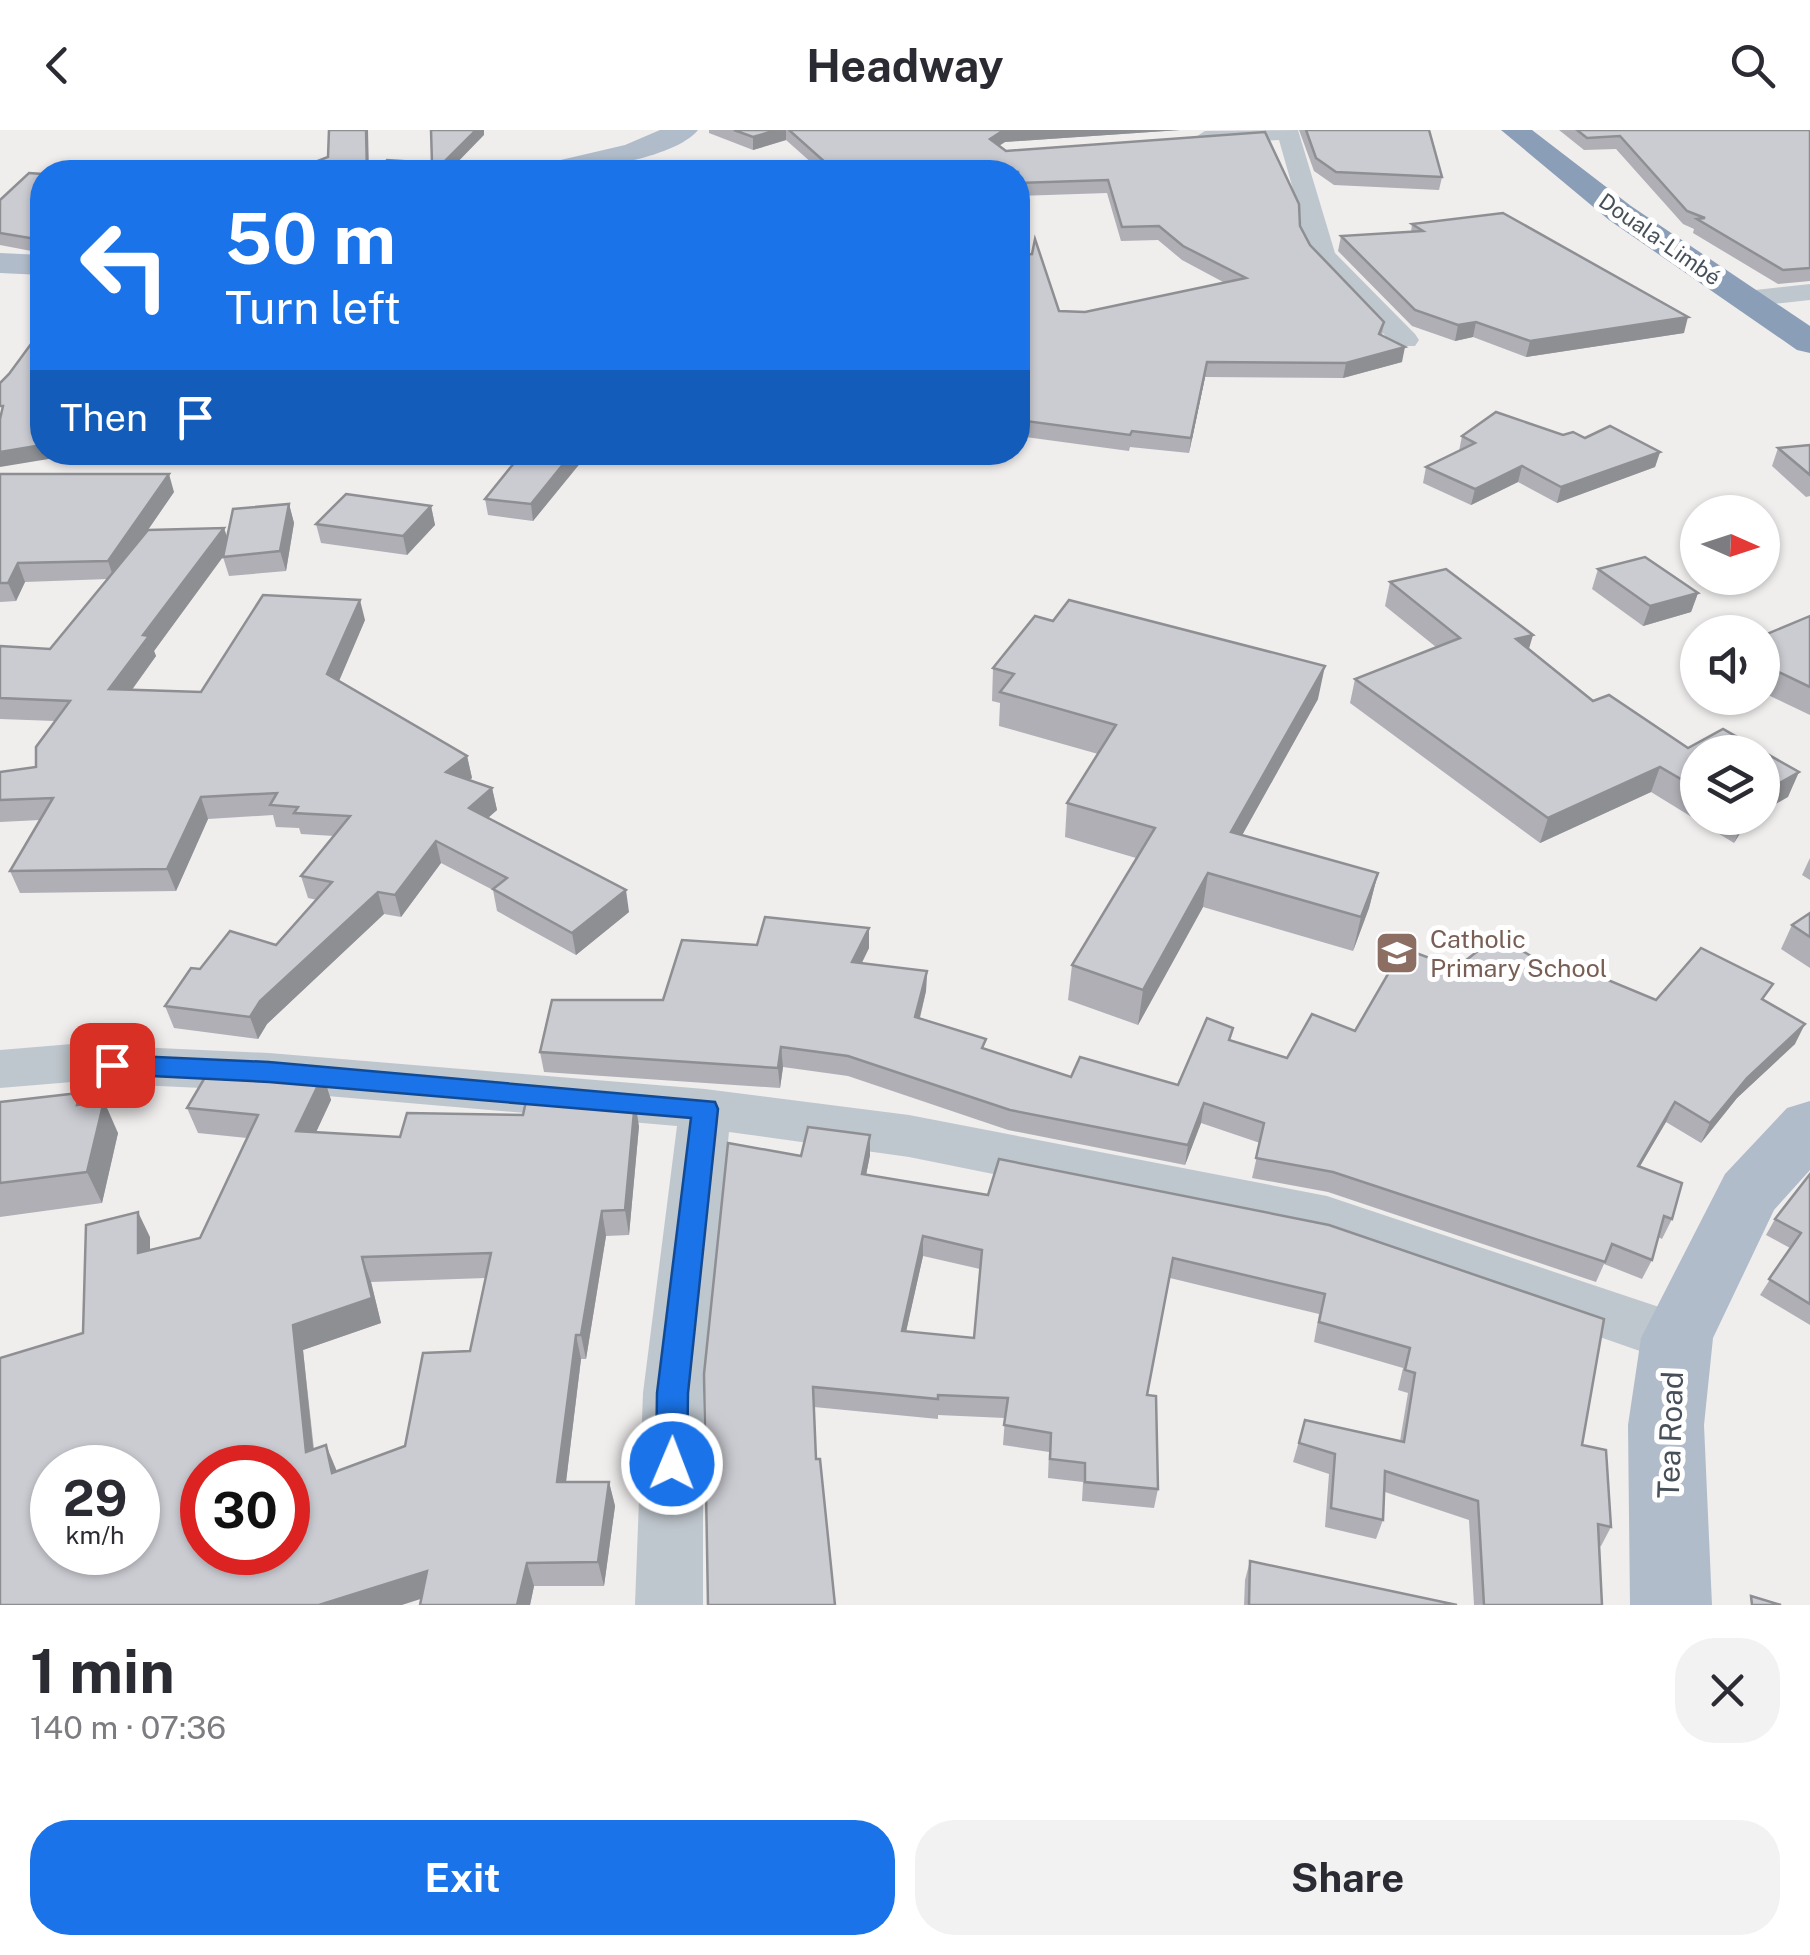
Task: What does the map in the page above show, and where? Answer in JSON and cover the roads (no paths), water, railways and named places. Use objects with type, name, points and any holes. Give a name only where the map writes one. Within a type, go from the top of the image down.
[{"type":"highway","name":"Douala-Limbé","points":[[1515,130],[1620,213],[1810,342]]},
{"type":"main road","points":[[595,160],[634,151],[684,130]]},
{"type":"main road","points":[[0,264],[30,265]]},
{"type":"main road","name":"Tea Road","points":[[1671,1605],[1666,1425],[1677,1338],[1749,1194],[1810,1126]]},
{"type":"street","points":[[1182,140],[1287,132],[1313,214],[1315,240],[1324,256],[1404,340]]},
{"type":"street","points":[[1746,299],[1810,292]]},
{"type":"street","points":[[0,1069],[72,1063],[269,1072],[705,1109],[909,1136],[1328,1220],[1677,1338]]},
{"type":"street","points":[[669,1605],[673,1393],[705,1109]]},
{"type":"place","name":"Catholic Primary School","points":[[1397,953]]}]
